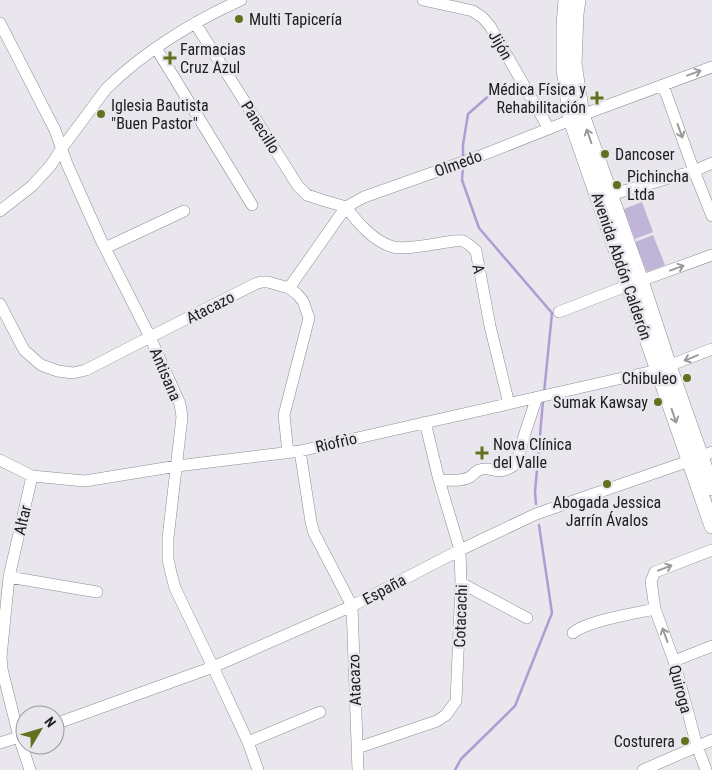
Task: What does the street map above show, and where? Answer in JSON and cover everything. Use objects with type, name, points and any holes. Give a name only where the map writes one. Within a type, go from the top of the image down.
[{"type":"main road","name":"Avenida Abdón Calderón","points":[[566,0],[564,69],[577,117],[664,368],[701,456],[712,488]]},
{"type":"main road","name":"Avenida Abdón Calderón","points":[[578,0],[574,64],[577,117],[610,194],[635,283]]},
{"type":"main road","name":"Avenida Abdón Calderón","points":[[701,456],[712,526]]},
{"type":"street","points":[[0,196],[3,209],[32,186],[51,165],[106,89],[115,81],[156,48],[195,23],[241,0]]},
{"type":"street","name":"Jijón","points":[[423,0],[459,4],[482,18],[490,26],[549,129]]},
{"type":"street","name":"Antisana","points":[[0,23],[55,130],[67,164],[105,248],[150,336],[180,404],[182,417],[168,538],[168,559],[175,588],[248,742],[258,770]]},
{"type":"street","name":"Panecillo","points":[[195,23],[298,186],[307,195],[346,207]]},
{"type":"street","points":[[156,48],[252,205]]},
{"type":"street","name":"Olmedo","points":[[346,207],[364,196],[480,156],[577,117],[712,67]]},
{"type":"street","points":[[663,85],[712,216]]},
{"type":"street","points":[[610,194],[712,163]]},
{"type":"street","points":[[288,453],[284,415],[309,318],[303,301],[290,288],[346,207]]},
{"type":"street","name":"A","points":[[346,207],[373,236],[394,247],[403,248],[459,240],[468,244],[476,251],[490,326],[509,404]]},
{"type":"street","points":[[105,248],[184,211]]},
{"type":"street","points":[[559,312],[712,255]]},
{"type":"street","name":"Atacazo","points":[[0,304],[24,350],[40,365],[58,371],[73,372],[86,370],[150,336],[261,282],[290,288]]},
{"type":"street","name":"Riofrìo","points":[[0,460],[32,476],[85,481],[177,466],[288,453],[664,368],[712,350]]},
{"type":"street","points":[[439,480],[464,480],[479,470],[487,468],[500,472],[513,466],[520,453],[538,397]]},
{"type":"street","name":"Cotacachi","points":[[357,748],[437,721],[452,709],[456,701],[461,582],[460,550],[439,480],[425,422]]},
{"type":"street","name":"Atacazo","points":[[300,451],[314,533],[352,606],[358,770]]},
{"type":"street","name":"España","points":[[65,720],[213,667],[352,606],[460,550],[536,514],[701,456]]},
{"type":"street","name":"Altar","points":[[15,713],[2,669],[1,657],[9,577],[32,476]]},
{"type":"street","name":"Quiroga","points":[[706,770],[697,746],[674,661],[655,609],[651,580],[655,572],[712,550]]},
{"type":"street","points":[[9,577],[97,592]]},
{"type":"street","points":[[461,582],[527,618]]},
{"type":"street","points":[[573,633],[577,629],[588,625],[655,609]]},
{"type":"street","points":[[674,661],[712,646]]},
{"type":"street","points":[[248,742],[320,712]]},
{"type":"street","points":[[0,743],[15,738]]},
{"type":"street","points":[[643,770],[712,740]]},
{"type":"street","name":"Altar","points":[[26,755],[30,770]]},
{"type":"shaded area","points":[[642,202],[653,232],[635,239],[624,209]]},
{"type":"shaded area","points":[[653,235],[665,265],[647,272],[635,242]]},
{"type":"waterway","points":[[463,158],[468,114],[500,86]]},
{"type":"waterway","points":[[463,166],[462,180],[479,228],[552,313],[544,393]]},
{"type":"waterway","points":[[536,504],[535,492],[543,401]]},
{"type":"waterway","points":[[455,770],[461,759],[515,706],[552,613],[539,525]]},
{"type":"place","name":"Multi Tapicería","points":[[239,19]]},
{"type":"place","name":"Farmacias Cruz Azul","points":[[170,58]]},
{"type":"place","name":"Médica Física y Rehabilitación","points":[[597,98]]},
{"type":"place","name":"Iglesia Bautista \"Buen Pastor\"","points":[[101,114]]},
{"type":"place","name":"Dancoser","points":[[605,154]]},
{"type":"place","name":"Pichincha Ltda","points":[[617,185]]},
{"type":"place","name":"Chibuleo","points":[[687,378]]},
{"type":"place","name":"Sumak Kawsay","points":[[658,402]]},
{"type":"place","name":"Nova Clínica del Valle","points":[[482,453]]},
{"type":"place","name":"Abogada Jessica Jarrín Ávalos","points":[[607,484]]},
{"type":"place","name":"Costurera","points":[[685,741]]}]
